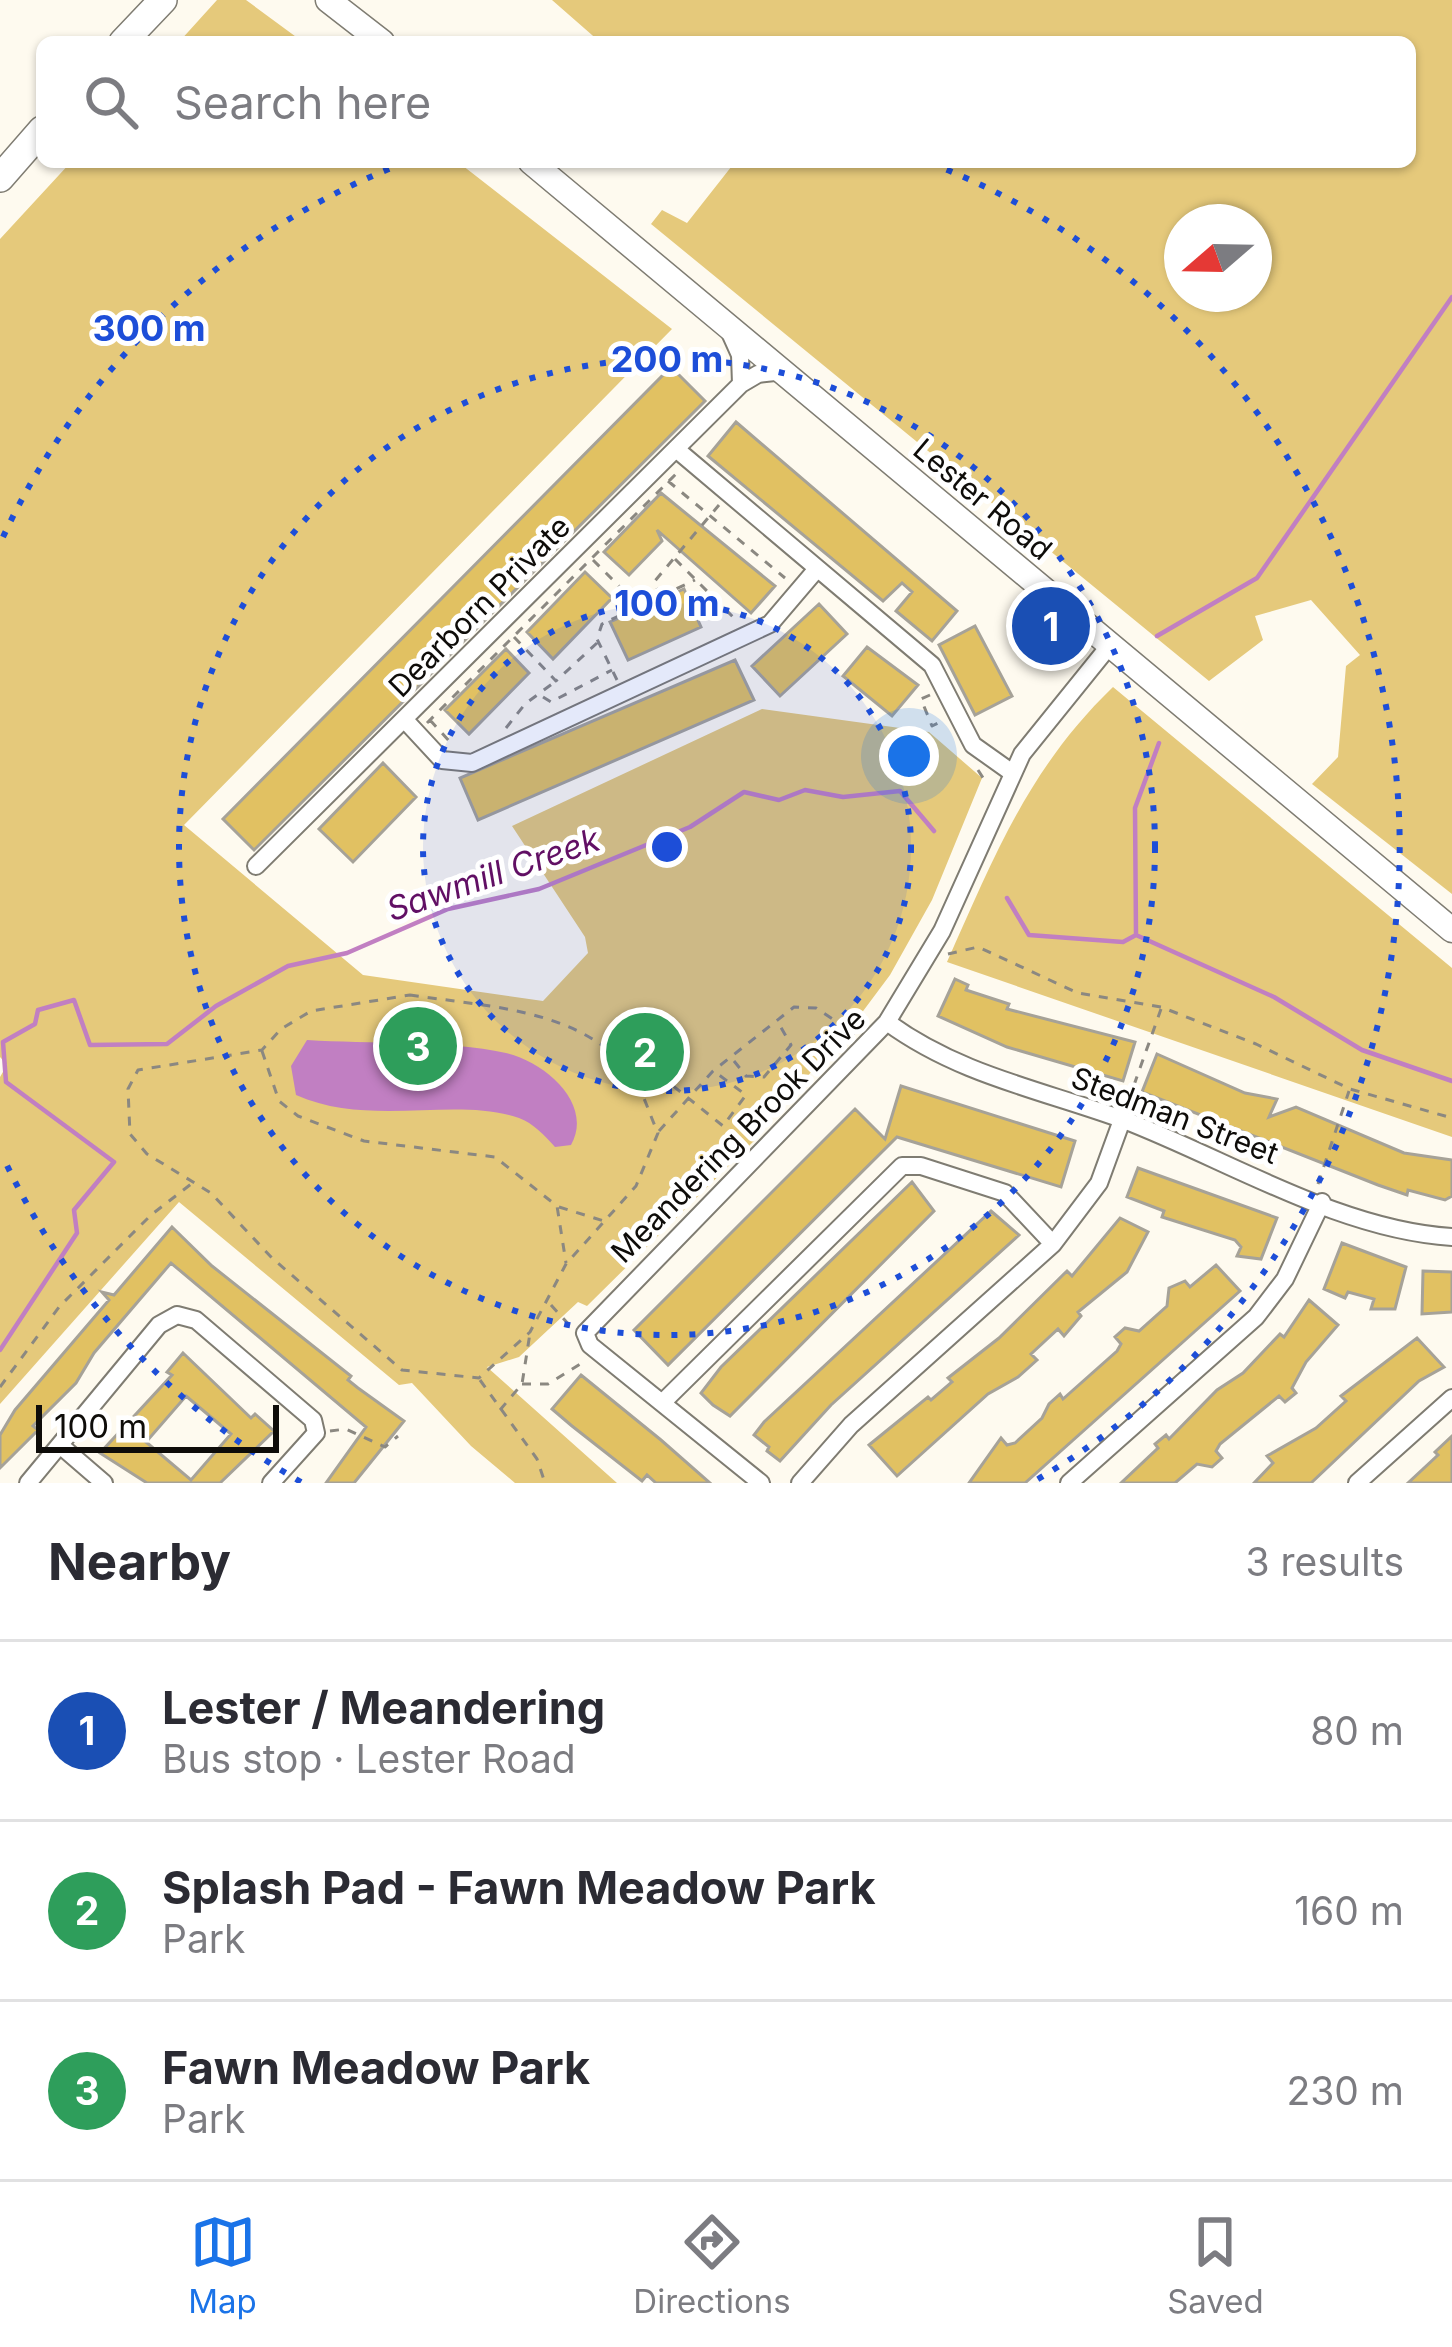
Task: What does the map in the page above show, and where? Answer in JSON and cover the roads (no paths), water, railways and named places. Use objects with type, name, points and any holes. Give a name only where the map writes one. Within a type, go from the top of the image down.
[{"type":"main road","points":[[115,36],[138,0]]},
{"type":"main road","points":[[129,36],[164,0]]},
{"type":"main road","points":[[328,0],[374,36]]},
{"type":"main road","points":[[0,178],[36,137]]},
{"type":"main road","name":"Lester Road","points":[[538,168],[1452,929]]},
{"type":"street","points":[[721,318],[740,355],[741,384]]},
{"type":"street","name":"Dearborn Private","points":[[256,866],[417,724],[500,623],[585,552],[682,455],[741,384],[758,374],[784,371]]},
{"type":"street","points":[[682,455],[932,665],[973,745],[1011,772]]},
{"type":"street","points":[[417,724],[442,760],[472,763],[778,619],[816,570]]},
{"type":"street","name":"Meandering Brook Drive","points":[[663,1402],[590,1340],[887,1022],[950,916],[1011,772],[1035,734],[1110,645]]},
{"type":"street","name":"Stedman Street","points":[[887,1022],[965,1069],[1122,1120],[1318,1200],[1421,1235],[1452,1237]]},
{"type":"street","points":[[800,1483],[851,1425],[1053,1244],[1099,1183],[1122,1120]]},
{"type":"street","points":[[761,1483],[663,1402],[902,1166],[921,1166],[1005,1192],[1053,1244]]},
{"type":"street","points":[[1069,1483],[1256,1317],[1285,1279],[1318,1200]]},
{"type":"street","points":[[28,1483],[159,1325],[177,1316],[196,1320],[305,1408],[316,1433],[271,1483]]},
{"type":"street","points":[[1358,1483],[1452,1398]]},
{"type":"street","points":[[62,1446],[104,1483]]},
{"type":"waterway","points":[[1157,636],[1257,578],[1452,297]]},
{"type":"waterway","points":[[1136,935],[1135,808],[1159,743]]},
{"type":"waterway","name":"Sawmill Creek","points":[[0,1350],[77,1233],[74,1210],[114,1162],[6,1082],[3,1042],[35,1024],[38,1010],[74,1000],[90,1045],[167,1044],[216,1006],[288,966],[347,953],[448,909],[539,889],[690,827],[744,792],[779,800],[805,790],[843,797],[900,791],[934,831]]},
{"type":"waterway","name":"Sawmill Creek","points":[[1007,898],[1029,935],[1123,942],[1136,935],[1274,997],[1362,1050],[1452,1081]]},
{"type":"place","name":"Lester / Meandering","points":[[1051,626]]},
{"type":"place","name":"Fawn Meadow Park","points":[[418,1046]]},
{"type":"place","name":"Splash Pad - Fawn Meadow Park","points":[[645,1052]]}]
